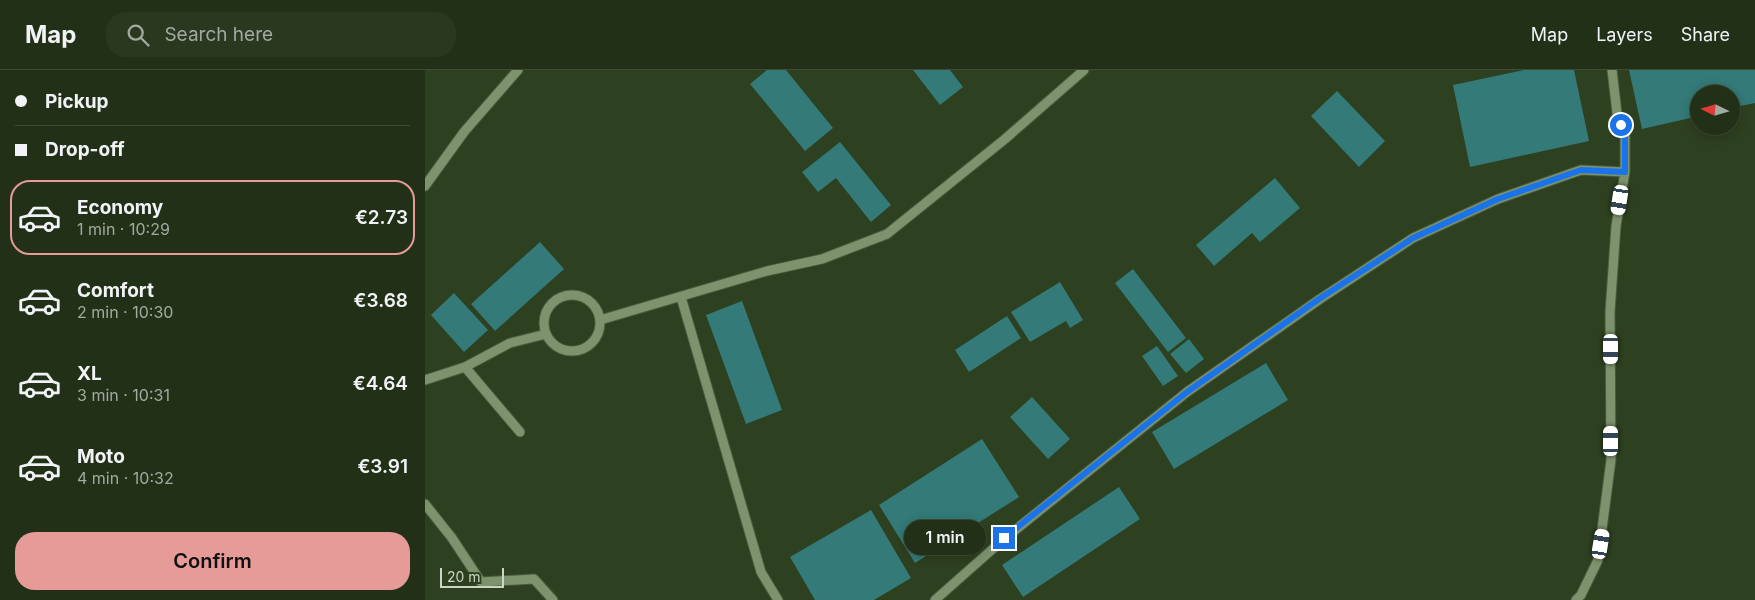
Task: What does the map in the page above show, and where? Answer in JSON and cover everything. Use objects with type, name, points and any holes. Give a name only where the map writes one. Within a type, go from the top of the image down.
[{"type":"street","points":[[425,186],[464,132],[518,70]]},
{"type":"street","points":[[600,320],[822,258],[887,234],[1005,139],[1084,70]]},
{"type":"street","points":[[1576,600],[1581,595],[1598,560],[1606,511],[1611,460],[1610,312],[1616,226],[1625,172],[1625,137],[1617,113],[1612,70]]},
{"type":"street","points":[[935,600],[1004,538],[1187,392],[1319,299],[1413,238],[1498,199],[1581,170],[1625,172]]},
{"type":"street","points":[[565,296],[584,298],[598,311],[600,320],[597,337],[584,349],[566,351],[558,348],[547,334],[544,325],[545,315],[550,306],[565,296]]},
{"type":"street","points":[[681,297],[761,572],[778,600]]},
{"type":"street","points":[[425,380],[465,367],[510,343],[547,334]]},
{"type":"street","points":[[465,367],[521,432]]},
{"type":"street","points":[[425,504],[452,538],[481,582],[534,579],[553,600]]},
{"type":"building","points":[[767,70],[786,70],[833,128],[805,151],[750,84]]},
{"type":"building","points":[[913,70],[950,70],[963,87],[940,105]]},
{"type":"building","points":[[1524,70],[1574,70],[1589,141],[1470,167],[1453,85]]},
{"type":"building","points":[[1629,70],[1755,70],[1755,103],[1740,106],[1740,85],[1690,85],[1690,118],[1642,129]]},
{"type":"building","points":[[1337,91],[1385,141],[1359,167],[1311,116]]},
{"type":"building","points":[[840,142],[891,205],[871,222],[836,178],[818,192],[802,172]]},
{"type":"building","points":[[1275,178],[1300,208],[1260,242],[1252,233],[1214,266],[1196,245]]},
{"type":"building","points":[[540,242],[564,269],[495,331],[471,304]]},
{"type":"building","points":[[1133,269],[1186,338],[1168,352],[1115,283]]},
{"type":"building","points":[[1060,282],[1083,320],[1070,328],[1066,321],[1030,342],[1011,312]]},
{"type":"building","points":[[454,293],[488,330],[464,352],[431,315]]},
{"type":"building","points":[[742,301],[782,410],[746,424],[706,315]]},
{"type":"building","points":[[1007,316],[1021,338],[969,372],[955,350]]},
{"type":"building","points":[[1189,339],[1204,359],[1186,373],[1170,354]]},
{"type":"building","points":[[1157,346],[1178,376],[1163,386],[1142,356]]},
{"type":"building","points":[[1266,363],[1288,400],[1174,469],[1152,432]]},
{"type":"building","points":[[1032,397],[1070,439],[1048,459],[1010,417]]},
{"type":"building","points":[[982,439],[1019,497],[915,563],[879,505]]},
{"type":"building","points":[[1119,487],[1140,519],[1023,597],[1002,565]]},
{"type":"building","points":[[871,510],[911,578],[874,600],[815,600],[790,557]]},
{"type":"route","points":[[1004,538],[1187,392],[1319,299],[1413,238],[1498,199],[1581,170],[1625,172],[1625,137],[1621,125]]}]
